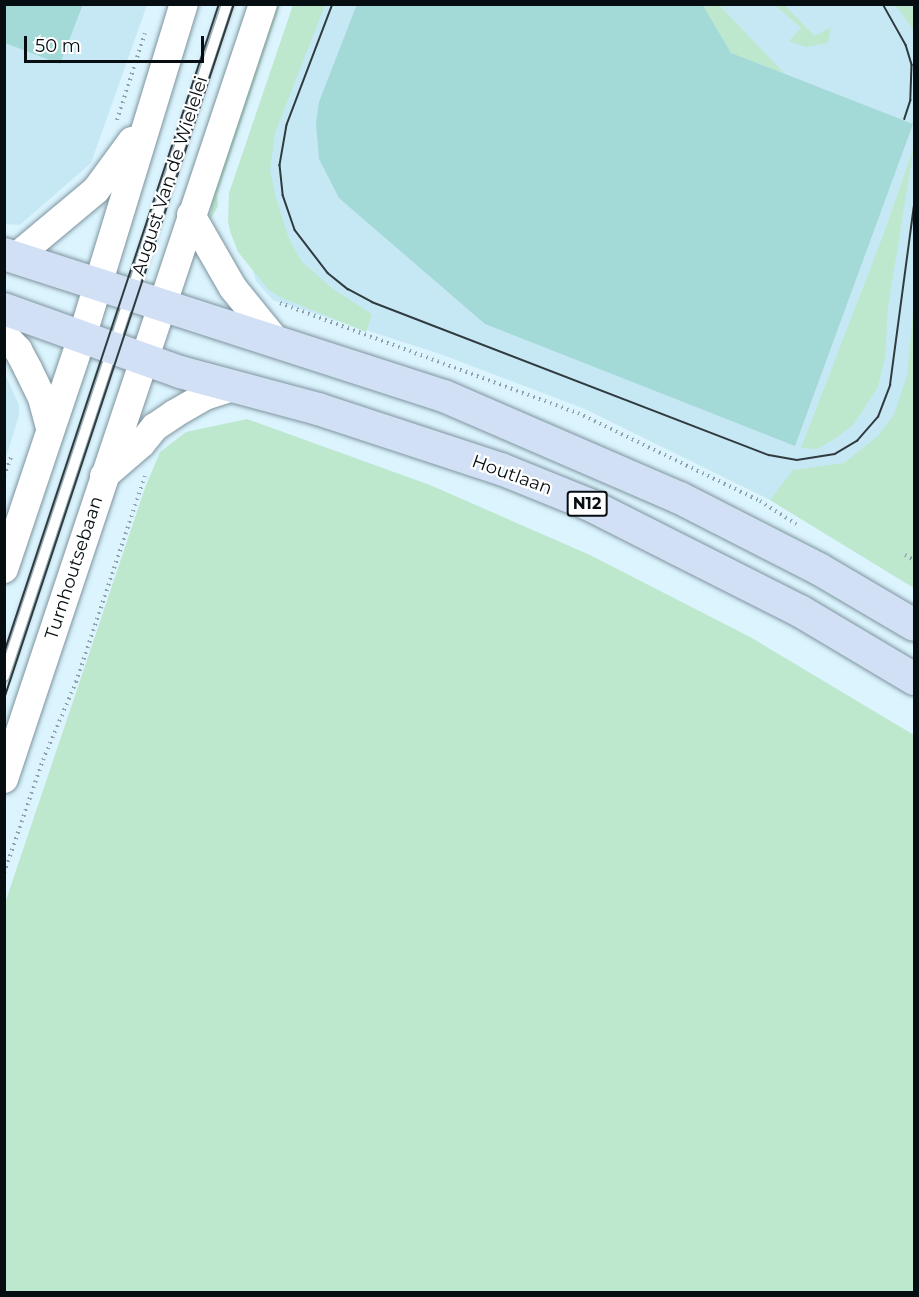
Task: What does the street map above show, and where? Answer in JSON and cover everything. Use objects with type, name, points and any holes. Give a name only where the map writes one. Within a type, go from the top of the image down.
[{"type":"main road","points":[[4,569],[13,522],[82,338],[184,4]]},
{"type":"main road","name":"August Van de Wielelei","points":[[162,304],[263,4]]},
{"type":"main road","points":[[10,255],[96,190],[124,155],[152,105]]},
{"type":"main road","points":[[191,214],[232,288],[276,341]]},
{"type":"main road","points":[[10,255],[99,284]]},
{"type":"main road","name":"N12","points":[[99,284],[444,396],[680,498],[819,569],[915,625]]},
{"type":"main road","name":"Turnhoutsebaan","points":[[4,779],[162,304]]},
{"type":"main road","name":"Houtlaan","points":[[4,309],[144,359],[318,409],[501,469],[590,505],[801,611],[915,679]]},
{"type":"main road","points":[[4,335],[18,350],[28,369],[42,398],[50,428]]},
{"type":"main road","points":[[104,476],[141,444],[155,428],[174,414],[205,396],[235,386]]},
{"type":"lane","name":"August Van de Wielelei","points":[[113,348],[226,4]]},
{"type":"lane","name":"Turnhoutsebaan","points":[[4,676],[113,348]]},
{"type":"path","points":[[114,128],[148,24]]},
{"type":"path","points":[[4,476],[14,449]]},
{"type":"path","points":[[4,873],[43,760],[76,682],[146,472]]},
{"type":"path","points":[[905,555],[915,561]]},
{"type":"shaded area","points":[[5,5],[147,5],[91,163],[20,225],[5,224]]},
{"type":"shaded area","points":[[304,5],[914,5],[914,588],[770,500],[585,409],[440,354],[273,300],[256,281],[237,216]]},
{"type":"shaded area","points":[[5,374],[19,405],[19,415],[5,461]]},
{"type":"green space","points":[[280,5],[217,195],[218,206],[210,220],[212,194],[273,9]]},
{"type":"green space","points":[[293,5],[325,5],[275,133],[270,171],[276,198],[289,239],[302,262],[333,289],[372,314],[366,332],[280,297],[268,289],[238,252],[228,222],[229,193]]},
{"type":"green space","points":[[707,5],[719,5],[785,74],[731,53],[704,8]]},
{"type":"green space","points":[[775,5],[784,5],[815,36],[831,27],[828,43],[805,47],[789,41],[801,28]]},
{"type":"green space","points":[[894,5],[914,5],[914,32],[901,12]]},
{"type":"green space","points":[[914,147],[888,307],[885,357],[878,387],[854,424],[817,449],[801,448],[884,233]]},
{"type":"green space","points":[[914,302],[914,588],[770,500],[793,470],[844,463],[878,436],[894,414],[907,376]]},
{"type":"green space","points":[[247,419],[430,485],[590,555],[750,637],[914,735],[914,1292],[5,1292],[5,903],[145,488],[160,452],[186,432]]},
{"type":"building","points":[[5,4],[83,4],[60,64],[5,43]]},
{"type":"building","points":[[357,4],[702,4],[731,53],[913,124],[795,446],[485,324],[339,198],[319,159],[316,123],[319,102]]},
{"type":"tram line","points":[[4,653],[219,4]]},
{"type":"tram line","points":[[4,699],[234,4]]},
{"type":"tram line","points":[[333,4],[287,125],[280,165],[283,195],[295,230],[328,273],[348,289],[372,302],[769,455],[797,460],[835,454],[857,441],[878,417],[890,385],[914,206]]},
{"type":"tram line","points":[[883,4],[906,45],[912,65],[911,100],[905,119]]}]
